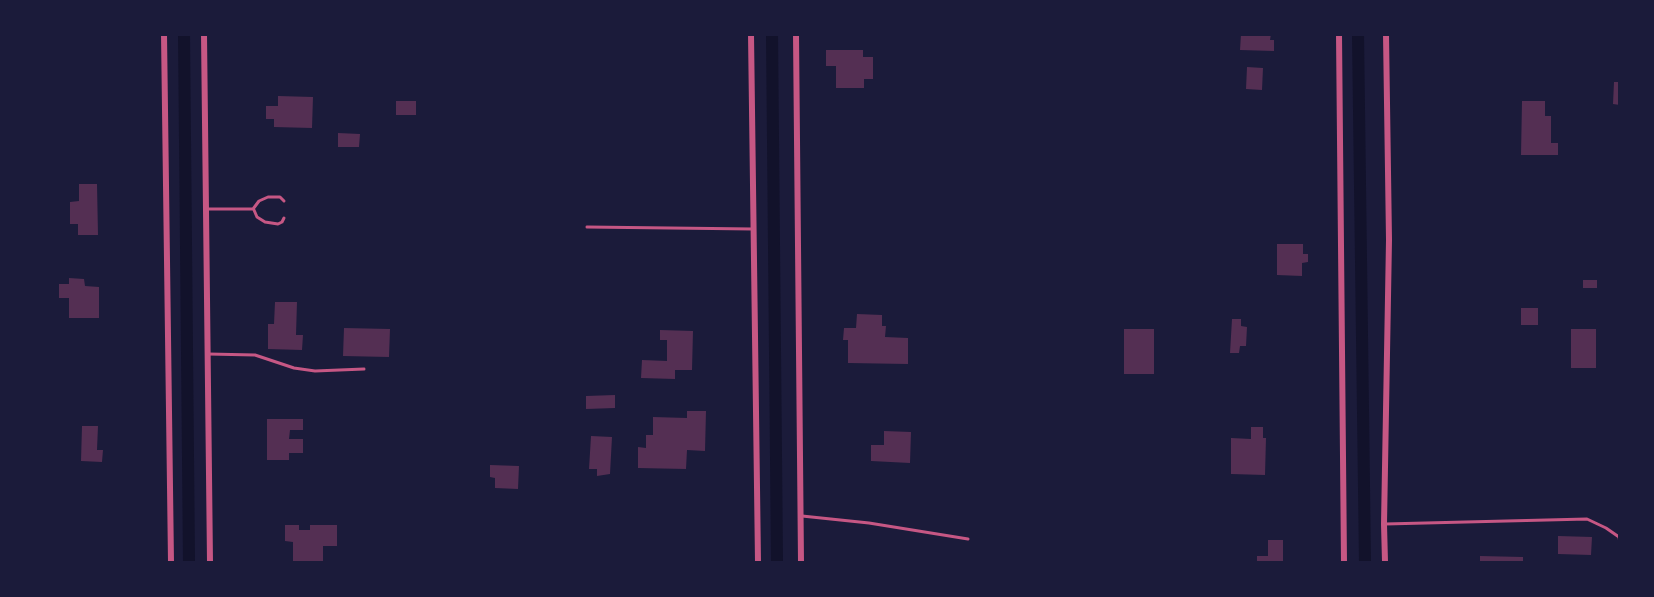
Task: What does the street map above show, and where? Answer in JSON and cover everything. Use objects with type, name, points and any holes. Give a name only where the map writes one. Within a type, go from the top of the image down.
[{"type":"street","points":[[164,34],[171,562]]},
{"type":"street","points":[[204,34],[210,562]]},
{"type":"street","points":[[751,34],[758,562]]},
{"type":"street","points":[[796,34],[801,562]]},
{"type":"street","points":[[1339,34],[1344,562]]},
{"type":"street","points":[[1385,562],[1389,240],[1386,34]]},
{"type":"lane","points":[[253,209],[259,201],[268,197],[280,197],[284,201]]},
{"type":"lane","points":[[206,209],[253,209]]},
{"type":"lane","points":[[253,209],[257,217],[265,222],[278,224],[284,218]]},
{"type":"lane","points":[[587,227],[754,229]]},
{"type":"lane","points":[[208,354],[255,355],[294,368],[315,371],[364,369]]},
{"type":"lane","points":[[800,516],[869,523],[968,539]]},
{"type":"lane","points":[[1384,524],[1587,519],[1619,537],[1620,543]]},
{"type":"building","points":[[1241,34],[1271,34],[1270,40],[1274,40],[1274,51],[1240,50]]},
{"type":"building","points":[[826,50],[863,50],[863,57],[873,57],[873,79],[864,79],[864,88],[836,88],[836,66],[826,66]]},
{"type":"building","points":[[1247,67],[1263,68],[1262,90],[1246,89]]},
{"type":"building","points":[[1614,82],[1620,82],[1620,105],[1613,104]]},
{"type":"building","points":[[278,96],[313,97],[312,128],[274,127],[274,119],[266,119],[266,106],[278,106]]},
{"type":"building","points":[[396,101],[416,101],[416,115],[396,115]]},
{"type":"building","points":[[1522,101],[1545,101],[1545,116],[1551,116],[1551,143],[1558,143],[1558,155],[1521,155]]},
{"type":"building","points":[[338,133],[360,134],[359,147],[338,147]]},
{"type":"building","points":[[79,184],[97,184],[98,235],[78,235],[78,224],[70,224],[70,202],[79,201]]},
{"type":"building","points":[[1277,244],[1303,244],[1303,254],[1308,254],[1308,262],[1302,263],[1302,276],[1277,275]]},
{"type":"building","points":[[69,278],[84,279],[85,286],[99,287],[99,318],[69,318],[69,298],[59,298],[59,284],[69,284]]},
{"type":"building","points":[[1583,280],[1597,280],[1597,288],[1583,288]]},
{"type":"building","points":[[275,302],[297,302],[296,335],[303,335],[302,350],[268,349],[268,324],[274,324]]},
{"type":"building","points":[[1521,308],[1538,308],[1538,325],[1521,325]]},
{"type":"building","points":[[857,314],[882,315],[882,326],[886,326],[885,337],[908,338],[908,364],[848,363],[848,340],[843,340],[844,328],[856,328]]},
{"type":"building","points":[[1232,319],[1241,319],[1241,326],[1247,327],[1246,346],[1240,346],[1239,353],[1230,353]]},
{"type":"building","points":[[344,328],[390,329],[389,357],[343,356]]},
{"type":"building","points":[[1124,329],[1154,329],[1154,374],[1124,374]]},
{"type":"building","points":[[1571,329],[1596,329],[1596,368],[1571,368]]},
{"type":"building","points":[[660,330],[693,331],[692,370],[675,370],[675,379],[641,378],[642,360],[667,361],[667,340],[660,340]]},
{"type":"building","points":[[615,395],[615,408],[586,409],[586,396]]},
{"type":"building","points":[[687,411],[706,411],[705,451],[687,450],[686,469],[638,468],[638,447],[646,448],[646,435],[653,435],[653,417],[687,418]]},
{"type":"building","points":[[267,419],[303,419],[303,430],[290,430],[289,439],[303,439],[303,453],[289,453],[289,460],[267,460]]},
{"type":"building","points":[[82,426],[98,426],[97,450],[103,450],[102,462],[81,461]]},
{"type":"building","points":[[1251,427],[1263,427],[1263,438],[1266,438],[1265,475],[1231,474],[1231,438],[1251,439]]},
{"type":"building","points":[[884,431],[911,432],[910,463],[871,461],[871,445],[884,445]]},
{"type":"building","points":[[591,436],[612,437],[610,474],[597,476],[597,469],[589,469]]},
{"type":"building","points":[[490,465],[519,466],[518,489],[495,488],[495,478],[490,477]]},
{"type":"building","points":[[285,525],[299,525],[299,530],[310,530],[310,525],[337,525],[337,546],[323,546],[323,562],[293,562],[293,542],[285,541]]},
{"type":"building","points":[[1558,536],[1592,537],[1591,555],[1558,554]]},
{"type":"building","points":[[1268,540],[1283,540],[1283,562],[1257,562],[1257,556],[1268,556]]},
{"type":"building","points":[[1480,556],[1523,557],[1523,562],[1480,562]]},
{"type":"waterway","points":[[184,34],[189,562]]},
{"type":"waterway","points":[[772,34],[777,562]]},
{"type":"waterway","points":[[1358,34],[1365,562]]}]
